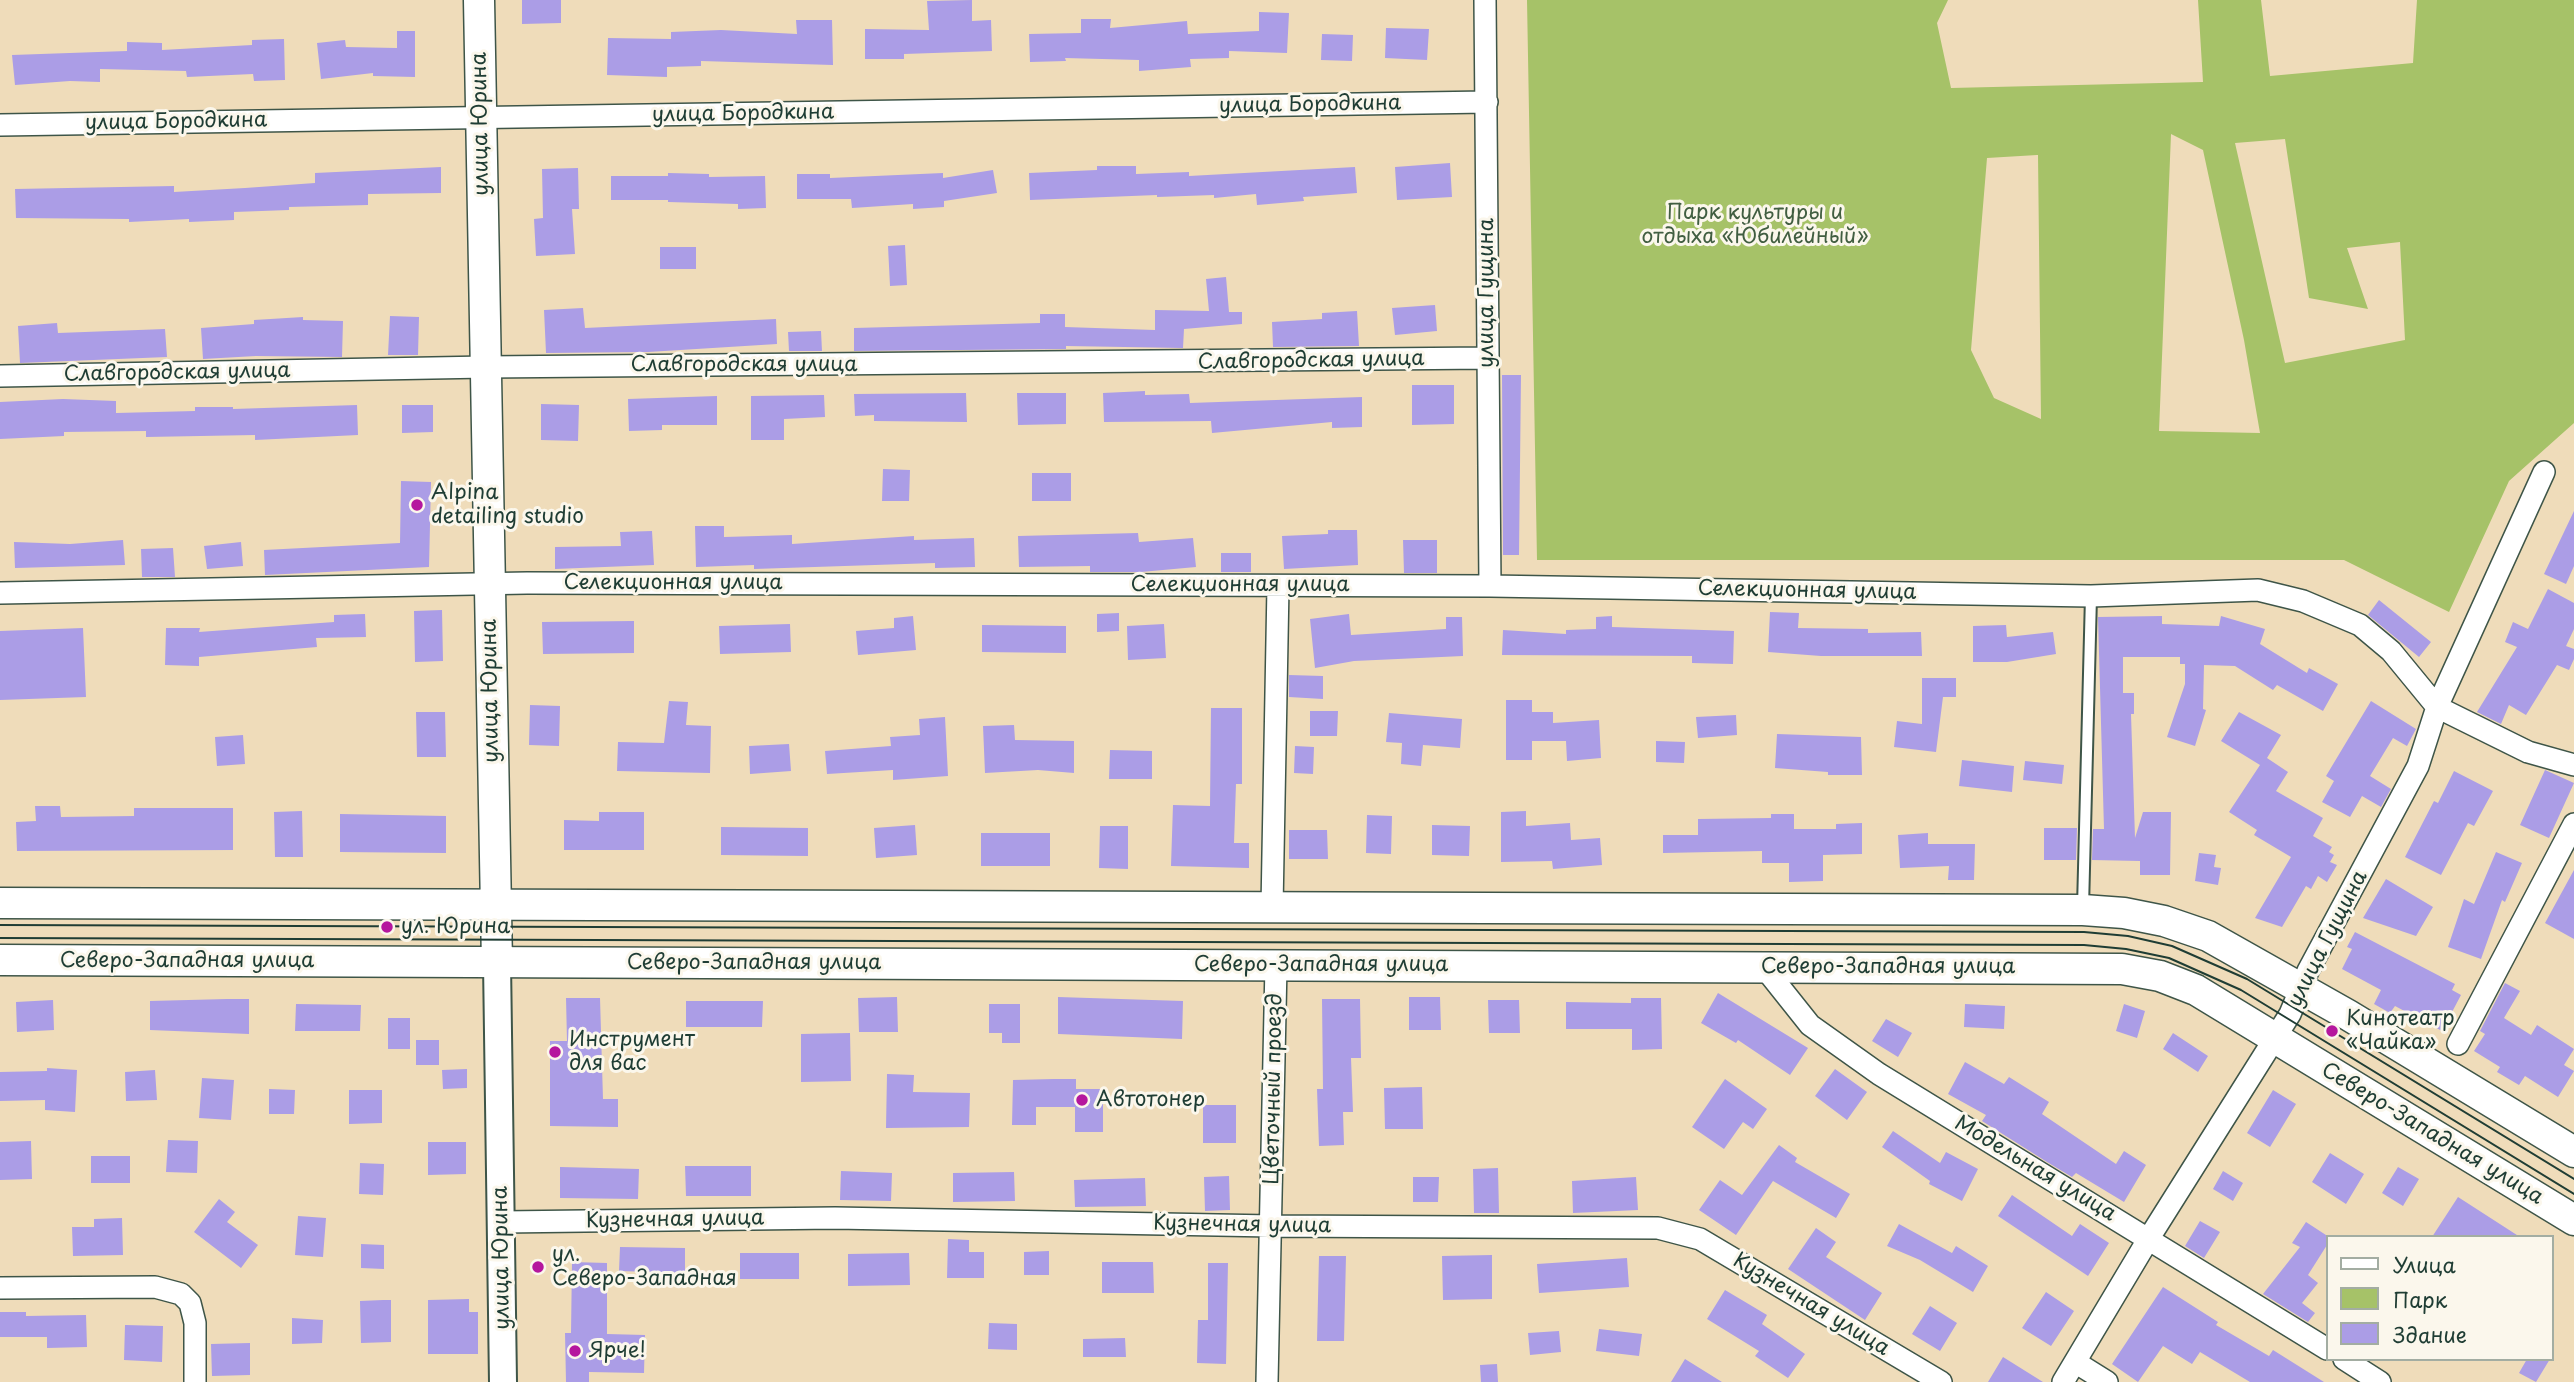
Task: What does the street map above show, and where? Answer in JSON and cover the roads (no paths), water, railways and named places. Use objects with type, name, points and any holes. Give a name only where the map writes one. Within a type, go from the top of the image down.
[{"type":"main road","name":"улица Юрина","points":[[479,0],[497,963]]},
{"type":"main road","points":[[0,903],[2083,910],[2124,913],[2164,921],[2208,936],[2574,1152]]},
{"type":"main road","name":"Северо-Западная улица","points":[[0,960],[2122,969],[2160,976],[2196,990],[2574,1220]]},
{"type":"street","name":"улица Гущина","points":[[1485,0],[1490,586]]},
{"type":"street","name":"улица Бородкина","points":[[0,125],[1487,102]]},
{"type":"street","name":"Славгородская улица","points":[[0,376],[485,367],[1488,358]]},
{"type":"street","name":"улица Гущина","points":[[2063,1382],[2149,1238],[2276,1038],[2418,766],[2437,708],[2544,472]]},
{"type":"street","name":"Селекционная улица","points":[[0,593],[489,584],[1490,586],[2091,596],[2258,590],[2303,601],[2360,625],[2391,651],[2437,708]]},
{"type":"street","points":[[1272,907],[1278,586]]},
{"type":"street","points":[[2437,708],[2528,752],[2574,765]]},
{"type":"street","points":[[2458,1044],[2574,824]]},
{"type":"street","name":"улица Юрина","points":[[497,963],[503,1382]]},
{"type":"street","name":"Цветочный проезд","points":[[1267,1382],[1276,965]]},
{"type":"street","name":"Модельная улица","points":[[1763,966],[1810,1024],[1869,1067],[2326,1348]]},
{"type":"street","name":"Кузнечная улица","points":[[502,1222],[835,1218],[1272,1226],[1658,1228],[1700,1239],[1941,1382]]},
{"type":"street","points":[[0,1288],[155,1287],[181,1294],[190,1303],[195,1323],[195,1382]]},
{"type":"street","points":[[2347,1361],[2381,1382]]},
{"type":"street","points":[[2075,1362],[2107,1382]]},
{"type":"lane","points":[[2083,910],[2091,596]]},
{"type":"tram line","points":[[0,925],[2084,932],[2128,936],[2172,946],[2247,979],[2574,1179]]},
{"type":"tram line","points":[[0,938],[2084,945],[2126,949],[2169,958],[2241,990],[2574,1194]]},
{"type":"place","name":"Alpina detailing studio","points":[[417,505]]},
{"type":"place","name":"ул. Юрина","points":[[387,927]]},
{"type":"place","name":"Кинотеатр «Чайка»","points":[[2332,1031]]},
{"type":"place","name":"Инструмент для вас","points":[[555,1052]]},
{"type":"place","name":"Автотонер","points":[[1082,1100]]},
{"type":"place","name":"ул. Северо-Западная","points":[[538,1267]]},
{"type":"place","name":"Ярче!","points":[[575,1351]]},
{"type":"park label","name":"Парк культуры и отдыха «Юбилейный»","points":[[1755,225]]}]
